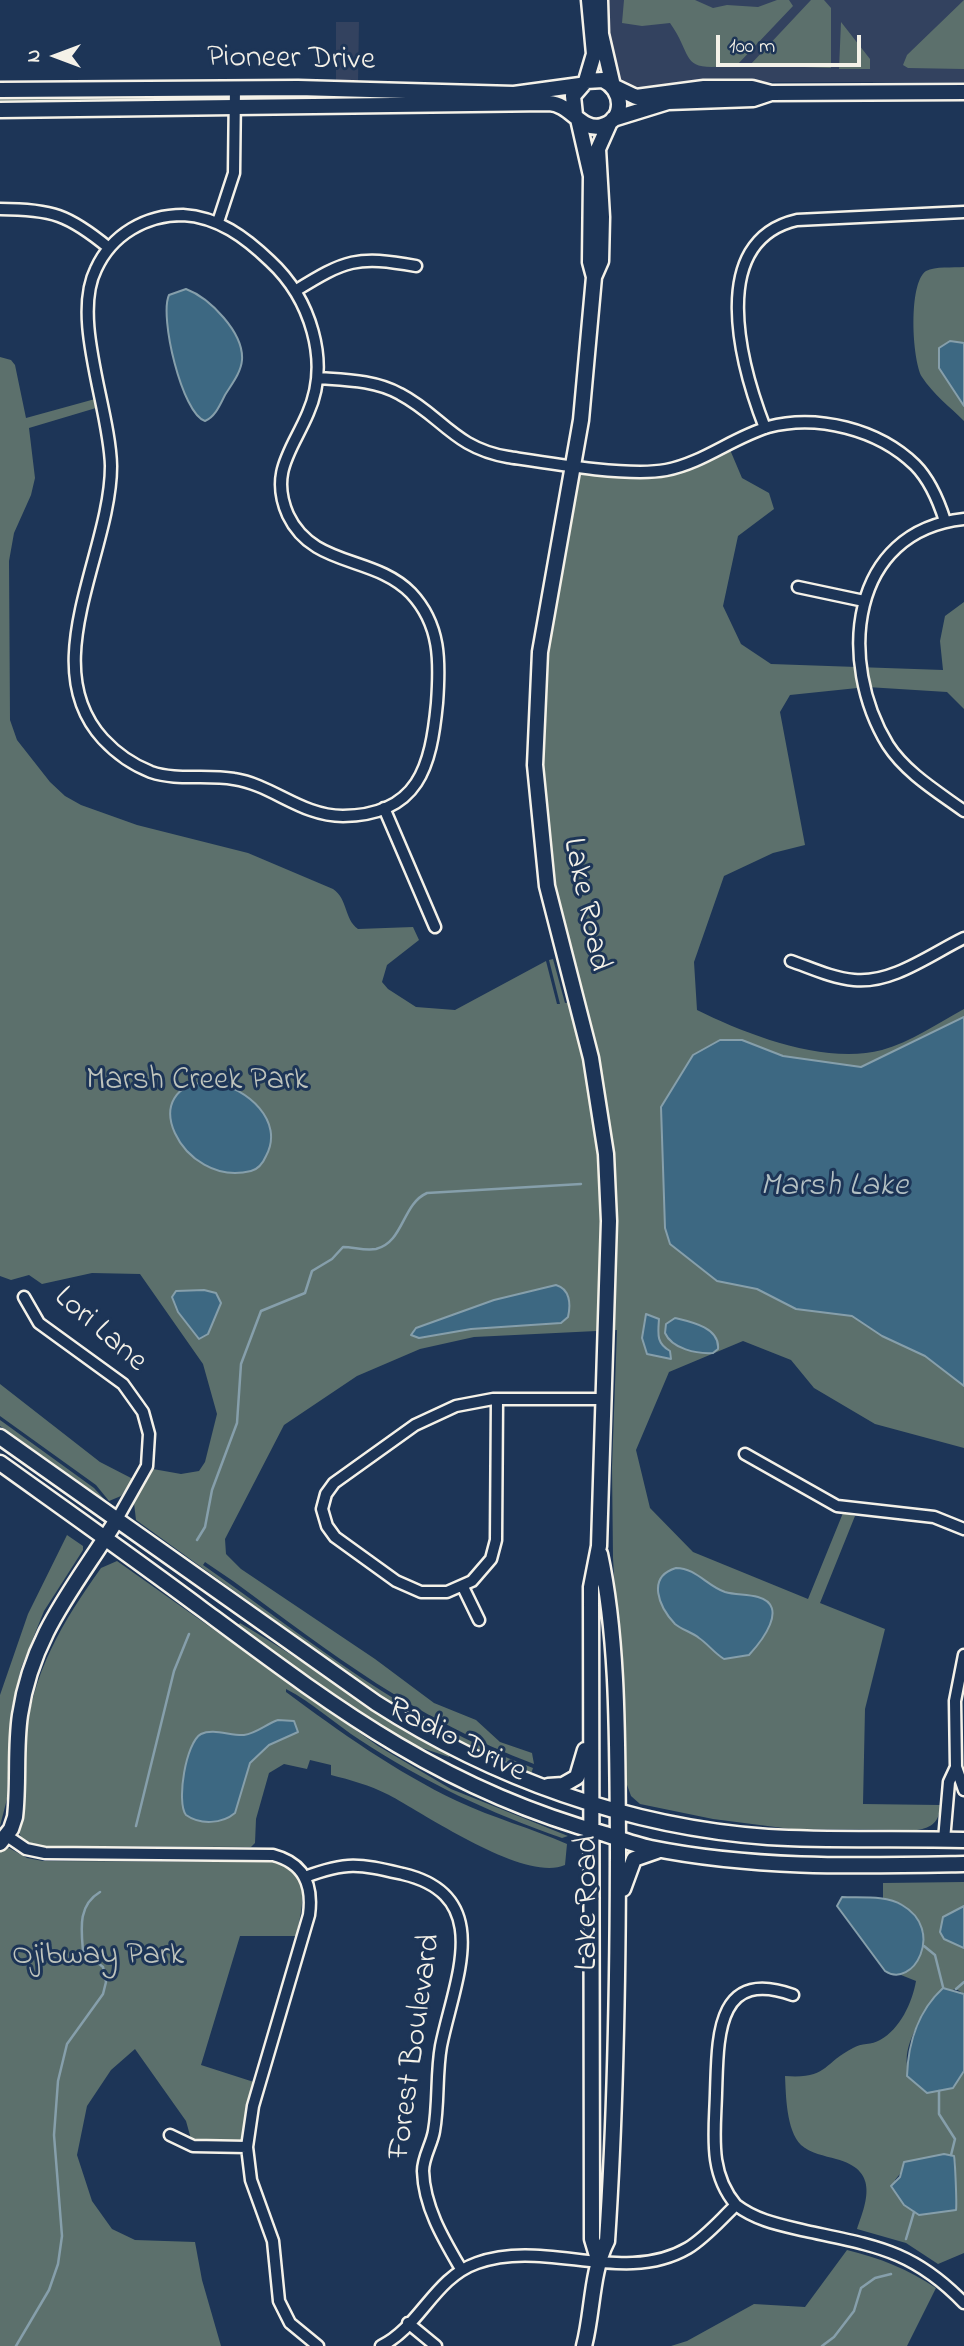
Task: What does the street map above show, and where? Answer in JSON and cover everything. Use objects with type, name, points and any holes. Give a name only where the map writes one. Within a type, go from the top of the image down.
[{"type":"street","points":[[589,0],[594,62],[572,102],[577,117],[596,127],[668,102],[752,99],[771,93]]},
{"type":"street","points":[[600,0],[601,34],[613,86],[620,102],[612,121]]},
{"type":"street","points":[[583,83],[597,79],[636,97],[704,88],[752,88],[771,93],[964,92]]},
{"type":"street","name":"Pioneer Drive","points":[[0,90],[235,88],[514,94],[583,83]]},
{"type":"street","points":[[218,222],[234,173],[235,88]]},
{"type":"street","name":"Pioneer Drive","points":[[0,110],[481,106],[549,103],[559,104],[577,117]]},
{"type":"street","name":"Lake Road","points":[[577,117],[591,176],[590,262],[594,277],[589,358],[574,465],[540,652],[535,765],[547,886],[591,1058],[606,1154],[609,1221],[598,1546],[592,1587],[592,2239],[598,2260]]},
{"type":"street","name":"Lake Road","points":[[594,277],[601,261],[603,217],[598,149],[601,137],[612,121]]},
{"type":"street","points":[[0,209],[39,210],[59,214],[79,224],[109,248]]},
{"type":"street","points":[[765,428],[746,373],[740,330],[741,272],[748,254],[762,236],[776,227],[797,220],[964,212]]},
{"type":"street","points":[[188,215],[218,222],[266,257],[295,291],[314,337],[318,378],[309,411],[284,461],[282,489],[288,515],[315,548],[327,555],[376,570],[406,589],[425,611],[433,629],[439,658],[433,743],[429,761],[412,788],[384,808],[349,816],[332,816],[290,804],[254,783],[152,772],[125,758],[91,725],[74,675],[74,647],[106,516],[111,468],[87,311],[93,273],[109,248],[134,227],[164,216],[188,215]]},
{"type":"street","points":[[295,291],[355,260],[382,260],[416,266]]},
{"type":"street","points":[[318,378],[365,382],[397,392],[415,403],[453,435],[483,451],[639,472],[691,464],[765,428],[809,421],[830,424],[881,442],[915,466],[938,500],[945,521]]},
{"type":"street","points":[[964,519],[945,521],[925,528],[890,553],[877,568],[863,601],[859,641],[873,713],[881,730],[908,769],[964,811]]},
{"type":"street","points":[[798,587],[863,601]]},
{"type":"street","points":[[384,808],[435,927]]},
{"type":"street","points":[[792,961],[838,978],[865,981],[890,975],[964,938]]},
{"type":"street","name":"Lori Lane","points":[[24,1297],[39,1323],[122,1384],[143,1412],[149,1434],[148,1461],[141,1480],[116,1521]]},
{"type":"street","points":[[498,1399],[495,1546],[484,1569],[463,1587],[430,1593],[401,1584],[332,1534],[324,1520],[323,1504],[327,1491],[336,1481],[424,1420],[456,1406],[498,1399],[603,1399]]},
{"type":"street","name":"Radio Drive","points":[[0,1437],[395,1715],[453,1748],[534,1784],[592,1804],[701,1829],[766,1837],[964,1840]]},
{"type":"street","points":[[745,1454],[837,1506],[934,1517],[964,1529]]},
{"type":"street","name":"Radio Drive","points":[[0,1463],[378,1736],[476,1788],[592,1831],[661,1850],[744,1863],[845,1867],[964,1864]]},
{"type":"street","points":[[116,1521],[57,1608],[30,1671],[18,1733],[15,1813],[3,1840],[45,1853],[273,1855],[286,1858],[305,1877],[311,1896],[309,1915],[253,2106],[247,2147],[251,2180],[273,2241],[279,2301],[290,2323],[318,2346]]},
{"type":"street","name":"Lake Road","points":[[584,2346],[594,2305],[598,2260],[607,2241],[615,2121],[618,1811],[607,1586],[598,1546]]},
{"type":"street","points":[[463,1587],[480,1620]]},
{"type":"street","points":[[964,1655],[955,1701],[956,1767],[964,1790]]},
{"type":"street","points":[[534,1784],[560,1786],[572,1781],[580,1773],[592,1679]]},
{"type":"street","points":[[944,1840],[949,1782],[956,1767]]},
{"type":"street","points":[[617,1918],[626,1875],[634,1859],[661,1850]]},
{"type":"street","name":"Forest Boulevard","points":[[305,1877],[350,1863],[423,1878],[449,1898],[459,1915],[464,1942],[438,2063],[434,2132],[423,2168],[427,2194],[440,2231],[461,2269]]},
{"type":"street","points":[[793,1995],[776,1989],[750,1989],[730,2005],[720,2026],[715,2162],[722,2186],[736,2205],[769,2222],[877,2247],[902,2256],[936,2276],[964,2303]]},
{"type":"street","points":[[170,2134],[193,2146],[247,2147]]},
{"type":"street","points":[[381,2346],[408,2323],[438,2289],[461,2269],[505,2255],[651,2262],[670,2256],[704,2235],[736,2205]]},
{"type":"street","points":[[408,2323],[436,2346]]},
{"type":"shaded area","points":[[603,0],[964,0],[964,82],[723,82],[642,93],[618,82],[610,59]]},
{"type":"shaded area","points":[[336,22],[359,22],[358,84],[336,84]]},
{"type":"green space","points":[[624,0],[695,0],[713,8],[727,5],[758,7],[777,0],[789,0],[793,6],[737,65],[705,67],[691,61],[670,23],[642,26],[622,23]]},
{"type":"green space","points":[[811,0],[824,0],[831,8],[831,68],[750,65]]},
{"type":"green space","points":[[964,0],[964,69],[908,68],[903,65],[907,55]]},
{"type":"green space","points":[[841,22],[870,59],[870,69],[839,69]]},
{"type":"green space","points":[[0,96],[209,97],[209,102],[0,104]]},
{"type":"green space","points":[[964,267],[964,421],[936,395],[922,377],[914,339],[914,305],[920,278],[926,271]]},
{"type":"green space","name":"Marsh Creek Park","points":[[0,357],[11,360],[15,365],[26,418],[95,399],[96,408],[29,428],[35,478],[31,495],[14,533],[9,561],[10,720],[17,740],[50,782],[65,796],[81,805],[137,825],[248,853],[333,889],[338,893],[350,920],[358,929],[413,927],[419,940],[387,965],[382,982],[416,1007],[455,1010],[546,961],[557,1004],[560,1004],[549,960],[553,959],[565,1003],[577,1001],[547,885],[535,723],[574,465],[663,470],[728,445],[742,478],[769,493],[774,509],[738,536],[723,606],[741,644],[771,664],[943,670],[940,641],[945,616],[964,602],[964,709],[947,692],[867,687],[790,695],[780,712],[805,845],[773,853],[724,876],[694,962],[697,1010],[763,1038],[812,1051],[860,1054],[893,1047],[964,1009],[964,1448],[875,1424],[814,1388],[791,1360],[743,1341],[669,1372],[636,1450],[650,1508],[693,1552],[808,1599],[843,1513],[855,1516],[820,1603],[885,1629],[865,1709],[863,1804],[940,1805],[937,1819],[927,1828],[791,1829],[713,1819],[640,1804],[631,1796],[626,1782],[613,1558],[612,1467],[617,1330],[474,1337],[420,1349],[357,1376],[284,1425],[225,1539],[226,1554],[241,1569],[375,1659],[434,1703],[476,1720],[500,1742],[532,1753],[534,1764],[413,1706],[341,1659],[205,1562],[203,1565],[322,1651],[401,1703],[442,1727],[533,1768],[531,1774],[452,1738],[384,1699],[136,1520],[134,1503],[153,1469],[181,1474],[199,1471],[205,1462],[217,1414],[203,1364],[140,1274],[92,1273],[42,1284],[29,1275],[11,1280],[0,1276]]},
{"type":"green space","points":[[0,1384],[100,1462],[133,1479],[121,1496],[109,1501],[96,1485],[0,1416]]},
{"type":"green space","points":[[0,1420],[94,1488],[105,1500],[0,1426]]},
{"type":"green space","points":[[67,1535],[83,1546],[83,1550],[44,1611],[21,1668],[11,1711],[7,1799],[0,1826],[0,1695],[28,1614]]},
{"type":"green space","name":"Ojibway Park","points":[[117,1561],[378,1746],[451,1789],[568,1836],[562,1838],[509,1818],[433,1783],[360,1740],[286,1689],[286,1692],[348,1736],[434,1790],[567,1844],[565,1865],[547,1868],[501,1856],[382,1791],[331,1775],[331,1765],[310,1760],[307,1769],[284,1764],[269,1773],[256,1819],[255,1843],[251,1847],[40,1846],[22,1840],[19,1832],[25,1798],[26,1740],[34,1693],[51,1649],[74,1608],[101,1568]]},
{"type":"green space","points":[[240,1623],[397,1723],[451,1754],[449,1757],[401,1741],[363,1719],[237,1627]]},
{"type":"green space","name":"Ojibway Park","points":[[9,1848],[27,1858],[43,1861],[275,1862],[287,1867],[300,1883],[302,1903],[296,1936],[240,1936],[201,2065],[260,2084],[247,2147],[193,2146],[186,2121],[135,2049],[111,2070],[87,2106],[77,2155],[92,2201],[112,2229],[135,2240],[195,2242],[202,2280],[221,2346],[0,2346],[0,1852]]},
{"type":"green space","points":[[964,1882],[964,1994],[956,1989],[935,1995],[915,2029],[907,2056],[910,2073],[927,2093],[953,2088],[964,2071],[964,2253],[938,2264],[906,2243],[857,2229],[866,2197],[864,2178],[859,2170],[849,2164],[801,2145],[792,2131],[788,2112],[785,2076],[817,2073],[853,2048],[880,2040],[894,2029],[912,1998],[916,1981],[901,1975],[921,1953],[923,1931],[910,1912],[883,1899],[883,1883]],"holes":[[[944,2154],[954,2156],[957,2203],[919,2215],[909,2208],[897,2191],[895,2180],[903,2170]]]},
{"type":"green space","points":[[847,2250],[893,2265],[936,2288],[907,2346],[671,2346],[687,2341],[754,2304],[805,2307]]},
{"type":"water","points":[[186,289],[215,308],[231,328],[241,350],[242,360],[238,374],[217,410],[205,421],[196,414],[181,384],[167,323],[169,295]]},
{"type":"water","points":[[950,341],[964,343],[964,406],[939,368],[939,348]]},
{"type":"water","name":"Marsh Lake","points":[[964,1017],[964,1386],[925,1356],[882,1336],[852,1316],[796,1309],[757,1289],[717,1281],[670,1244],[665,1228],[661,1107],[693,1055],[720,1040],[742,1040],[783,1056],[861,1067]]},
{"type":"water","points":[[213,1082],[226,1085],[250,1099],[267,1119],[271,1143],[264,1161],[254,1170],[226,1172],[204,1165],[187,1151],[175,1133],[170,1115],[174,1098],[188,1087]]},
{"type":"water","points":[[556,1285],[567,1293],[569,1302],[568,1317],[561,1323],[471,1329],[419,1338],[411,1335],[416,1328],[494,1300]]},
{"type":"water","points":[[204,1290],[216,1293],[221,1303],[208,1334],[199,1339],[178,1312],[172,1297],[176,1291]]},
{"type":"water","points":[[646,1314],[659,1319],[659,1338],[662,1345],[670,1351],[671,1359],[647,1354],[642,1338]]},
{"type":"water","points":[[675,1318],[710,1331],[715,1336],[718,1349],[713,1353],[700,1353],[673,1343],[665,1333],[666,1324]]},
{"type":"water","points":[[676,1568],[690,1571],[725,1592],[754,1596],[767,1602],[772,1608],[770,1624],[749,1655],[724,1659],[669,1617],[660,1601],[658,1585],[667,1572]]},
{"type":"water","points":[[278,1720],[294,1721],[298,1732],[269,1745],[250,1763],[235,1813],[211,1822],[186,1815],[182,1786],[187,1760],[196,1739],[206,1732],[249,1734]]},
{"type":"water","points":[[842,1897],[896,1902],[915,1916],[922,1929],[923,1942],[914,1965],[906,1972],[896,1975],[885,1971],[837,1906]]},
{"type":"water","points":[[964,1906],[964,1948],[944,1939],[940,1932],[943,1917]]},
{"type":"water","points":[[943,1988],[964,1994],[964,2071],[953,2088],[927,2093],[907,2076],[910,2052],[921,2018]]},
{"type":"water","points":[[944,2154],[954,2156],[956,2210],[919,2215],[904,2205],[891,2186],[900,2177],[904,2162]]},
{"type":"waterway","points":[[197,1540],[205,1527],[212,1490],[237,1423],[241,1364],[261,1311],[305,1293],[312,1271],[332,1259],[343,1247],[376,1249],[385,1245],[398,1231],[412,1205],[427,1193],[581,1184]]},
{"type":"waterway","points":[[136,1826],[174,1671],[189,1634]]},
{"type":"waterway","points":[[16,2346],[49,2290],[58,2264],[62,2236],[54,2135],[58,2081],[67,2044],[103,1994],[106,1982],[103,1967],[83,1951],[82,1942],[84,1910],[100,1892]]},
{"type":"waterway","points":[[924,1946],[935,1955],[943,1987]]},
{"type":"waterway","points":[[956,1989],[964,1982]]},
{"type":"waterway","points":[[939,2091],[939,2114],[955,2139],[951,2155]]},
{"type":"waterway","points":[[906,2239],[914,2212]]},
{"type":"waterway","points":[[822,2346],[834,2337],[854,2311],[861,2288],[875,2278],[891,2274]]}]
